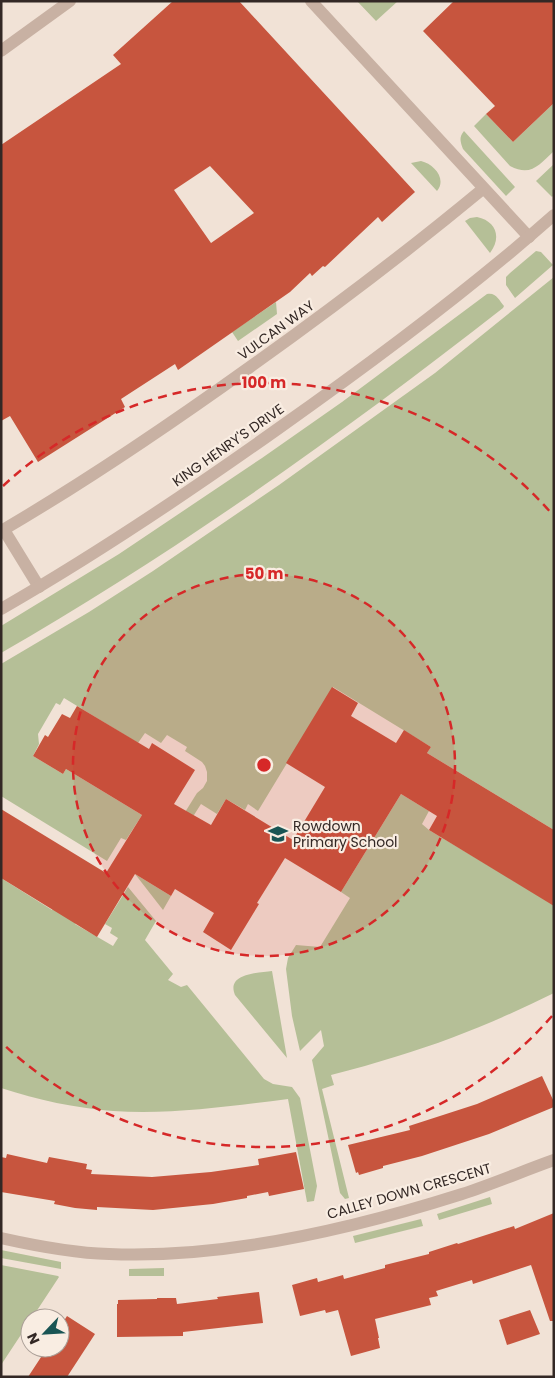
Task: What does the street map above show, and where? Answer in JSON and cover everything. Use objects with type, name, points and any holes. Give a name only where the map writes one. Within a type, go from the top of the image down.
[{"type":"street","points":[[1,51],[70,1]]},
{"type":"street","points":[[311,1],[529,237]]},
{"type":"street","name":"VULCAN WAY","points":[[3,531],[138,445],[206,398],[363,285],[484,188]]},
{"type":"street","name":"KING HENRY'S DRIVE","points":[[1,609],[72,568],[325,396],[443,308],[554,215]]},
{"type":"street","points":[[3,531],[39,587]]},
{"type":"street","name":"CALLEY DOWN CRESCENT","points":[[1,1238],[49,1248],[109,1254],[184,1252],[268,1242],[356,1224],[424,1205],[504,1179],[554,1160]]},
{"type":"green space","points":[[357,1],[398,1],[376,21]]},
{"type":"green space","points":[[554,103],[554,151],[539,165],[529,170],[510,166],[474,126],[486,114],[513,142]]},
{"type":"green space","points":[[464,131],[515,187],[506,196],[463,149],[460,139]]},
{"type":"green space","points":[[421,161],[430,165],[438,173],[441,182],[437,191],[411,163]]},
{"type":"green space","points":[[554,164],[554,195],[552,197],[536,181]]},
{"type":"green space","points":[[477,217],[489,222],[495,231],[496,241],[490,253],[465,221]]},
{"type":"green space","points":[[536,251],[541,252],[553,265],[515,298],[506,285],[506,277]]},
{"type":"green space","points":[[554,277],[554,830],[427,753],[431,747],[333,687],[258,811],[248,804],[245,810],[226,799],[217,814],[201,804],[194,815],[182,817],[207,781],[205,766],[185,751],[187,747],[167,735],[161,743],[145,733],[138,743],[64,698],[60,705],[56,703],[38,734],[39,744],[33,756],[63,774],[66,769],[142,815],[126,840],[121,838],[107,861],[1,796],[1,664],[89,612],[153,571],[279,485],[435,373]]},
{"type":"green space","points":[[487,294],[493,294],[497,297],[504,306],[503,308],[443,355],[258,490],[131,574],[1,653],[1,626],[119,554],[262,458],[342,402]]},
{"type":"green space","points":[[276,302],[277,314],[238,341],[232,332]]},
{"type":"green space","points":[[401,794],[429,811],[422,824],[429,830],[554,905],[554,993],[497,1020],[438,1043],[331,1075],[334,1085],[322,1089],[349,1198],[345,1199],[340,1193],[312,1060],[324,1046],[321,1030],[300,1051],[292,1016],[286,969],[288,958],[296,945],[320,947],[350,898],[341,892]]},
{"type":"green space","points":[[135,874],[171,896],[163,910]]},
{"type":"green space","points":[[1,878],[52,910],[54,906],[77,920],[75,924],[113,946],[118,938],[110,933],[112,928],[105,924],[128,887],[156,921],[145,940],[173,974],[168,980],[181,987],[187,985],[264,1079],[273,1084],[292,1087],[300,1098],[317,1186],[314,1201],[307,1202],[288,1099],[201,1109],[135,1112],[71,1106],[1,1088]]},
{"type":"green space","points":[[272,971],[287,1058],[235,995],[233,988],[239,978]]},
{"type":"green space","points":[[490,1197],[492,1204],[439,1220],[437,1214]]},
{"type":"green space","points":[[421,1219],[423,1226],[355,1243],[353,1236]]},
{"type":"green space","points":[[1,1250],[61,1262],[61,1269],[1,1258]]},
{"type":"green space","points":[[1,1265],[58,1276],[39,1308],[20,1308],[20,1336],[1,1365]]},
{"type":"green space","points":[[164,1268],[164,1276],[129,1276],[129,1269]]},
{"type":"building","points":[[173,1],[239,1],[415,192],[382,222],[378,217],[325,267],[323,266],[312,276],[310,273],[290,292],[178,370],[175,364],[121,399],[125,407],[38,462],[10,416],[1,421],[1,145],[121,64],[113,55]],"holes":[[[210,166],[254,213],[211,243],[174,190]]]},
{"type":"building","points":[[454,1],[554,1],[554,103],[513,142],[486,114],[495,106],[423,31]]},
{"type":"building","points":[[332,687],[358,703],[351,716],[396,743],[404,730],[431,747],[427,753],[554,830],[554,906],[429,830],[437,816],[401,794],[341,892],[285,858],[231,950],[203,932],[214,913],[175,889],[171,896],[135,874],[97,937],[1,878],[1,809],[106,873],[142,815],[66,769],[63,774],[33,756],[45,735],[48,737],[62,714],[70,718],[77,706],[149,749],[152,743],[195,770],[174,804],[211,825],[226,799],[293,840],[325,787],[286,763]]},
{"type":"building","points":[[542,1076],[554,1102],[554,1107],[489,1134],[422,1156],[383,1166],[383,1168],[359,1175],[358,1172],[356,1173],[348,1145],[410,1130],[409,1126],[477,1104]]},
{"type":"building","points":[[296,1152],[304,1189],[269,1196],[268,1192],[213,1204],[153,1210],[97,1207],[97,1210],[75,1208],[54,1204],[55,1201],[1,1192],[1,1157],[6,1158],[7,1154],[47,1163],[49,1157],[87,1164],[86,1169],[92,1170],[91,1174],[152,1177],[211,1172],[259,1165],[258,1159]]},
{"type":"building","points":[[554,1213],[554,1321],[550,1321],[531,1265],[473,1284],[472,1280],[436,1291],[438,1296],[429,1298],[431,1305],[375,1319],[380,1348],[351,1356],[338,1310],[326,1313],[325,1310],[300,1316],[292,1285],[317,1278],[318,1282],[343,1275],[344,1279],[385,1268],[385,1265],[429,1254],[429,1252],[457,1243],[514,1226],[515,1229]]},
{"type":"building","points":[[259,1292],[263,1323],[183,1332],[183,1336],[117,1337],[118,1300],[176,1298],[177,1304]]},
{"type":"building","points":[[530,1310],[540,1334],[507,1345],[499,1320]]},
{"type":"building","points":[[70,1318],[95,1334],[67,1377],[28,1377],[40,1358],[70,1358]]},
{"type":"place","name":"Rowdown Primary School","points":[[278,834]]}]
